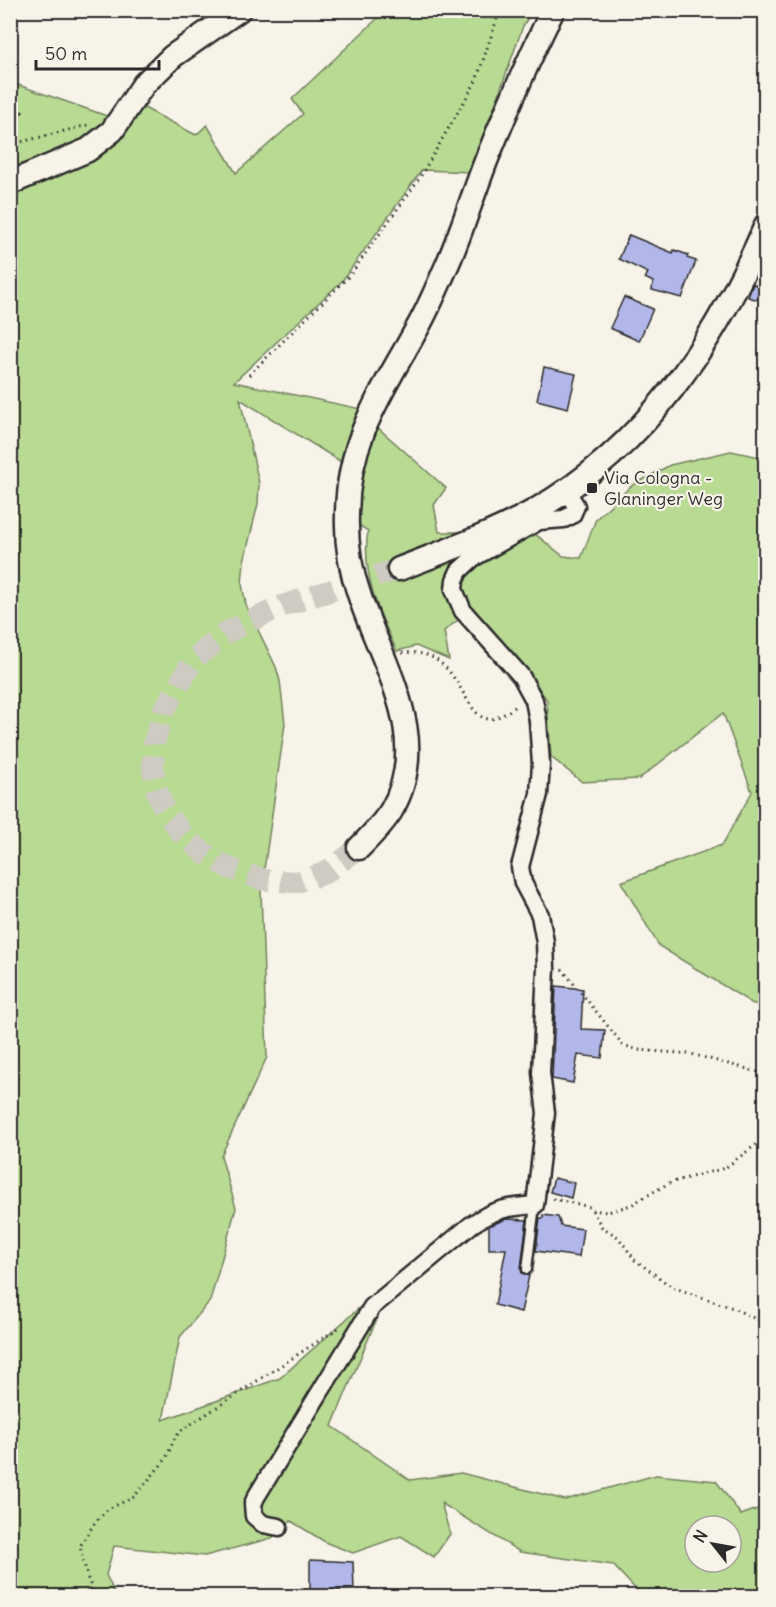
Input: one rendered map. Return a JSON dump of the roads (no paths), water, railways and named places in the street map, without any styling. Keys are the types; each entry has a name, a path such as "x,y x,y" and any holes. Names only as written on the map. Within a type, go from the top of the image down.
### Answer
{"main road":[{"path":"10,183 88,150 112,131 144,84 173,56 239,10"},
{"path":"358,848 379,828 392,810 400,792 408,746 399,699 359,595 351,567 347,514 353,460 366,421 420,324 445,270 526,66 553,10"},
{"path":"399,568 473,541 501,528 566,490 615,452 640,428 681,378 723,314 745,274 765,225"}],"street":[{"path":"279,1527 263,1524 254,1516 255,1497 372,1307 486,1215 507,1207 535,1205 546,1113 541,1072 545,942 540,915 524,883 520,867 541,778 538,721 534,700 513,664 463,611 454,590 455,580 465,564 533,525 546,520 564,519 572,515 576,506 566,490"}],"lane":[{"path":"527,1269 535,1205"}],"tunnel":[{"path":"359,848 325,873 297,882 264,880 229,868 205,854 183,835 166,813 157,791 153,768 154,742 164,710 194,659 227,632 282,606 399,569"}],"place":[{"name":"Via Cologna - Glaninger Weg","path":"592,488"}]}
